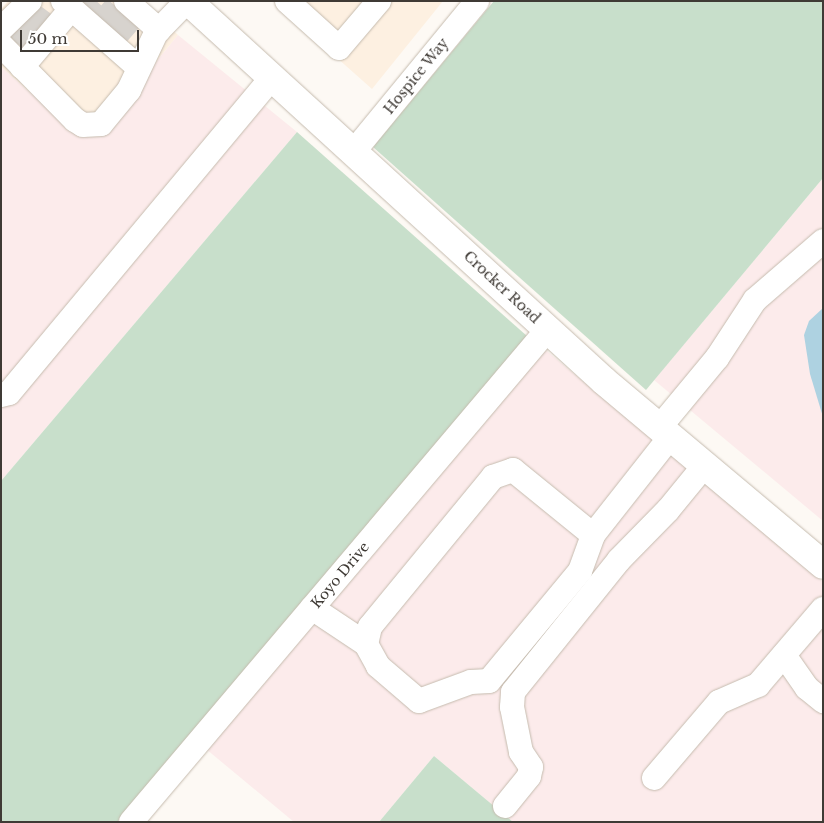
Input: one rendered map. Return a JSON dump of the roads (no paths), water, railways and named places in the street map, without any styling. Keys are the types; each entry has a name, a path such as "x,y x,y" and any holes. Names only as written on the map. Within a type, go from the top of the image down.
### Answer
{"main road":[{"name":"Crocker Road","path":"187,1 354,150 664,433 823,565"}],"street":[{"path":"1,45 75,120 92,125 101,124 129,90 158,30 187,1"},
{"path":"287,1 339,48 379,1"},
{"name":"Hospice Way","path":"354,150 477,1"},
{"path":"22,67 29,25 104,16 158,30"},
{"path":"104,16 139,68"},
{"path":"1,395 9,393 272,77"},
{"path":"312,608 366,644 378,666 419,701 471,682 489,681 580,571 593,535 717,358 755,300 823,241"},
{"name":"Koyo Drive","path":"131,822 548,329"},
{"path":"505,806 529,776 531,767 521,752 512,708 513,692 618,560 668,510 704,466"},
{"path":"366,644 370,627 493,477 513,470 593,535"},
{"path":"654,778 719,702 758,685 823,610"},
{"path":"784,655 807,688 823,701"}],"water":[{"path":"823,308 823,417 810,374 804,335 809,321"}],"tunnel":[{"path":"88,11 97,1"},
{"path":"101,24 116,7"},
{"path":"30,13 47,26"},
{"path":"116,36 130,20"},
{"path":"17,28 34,42"}]}
